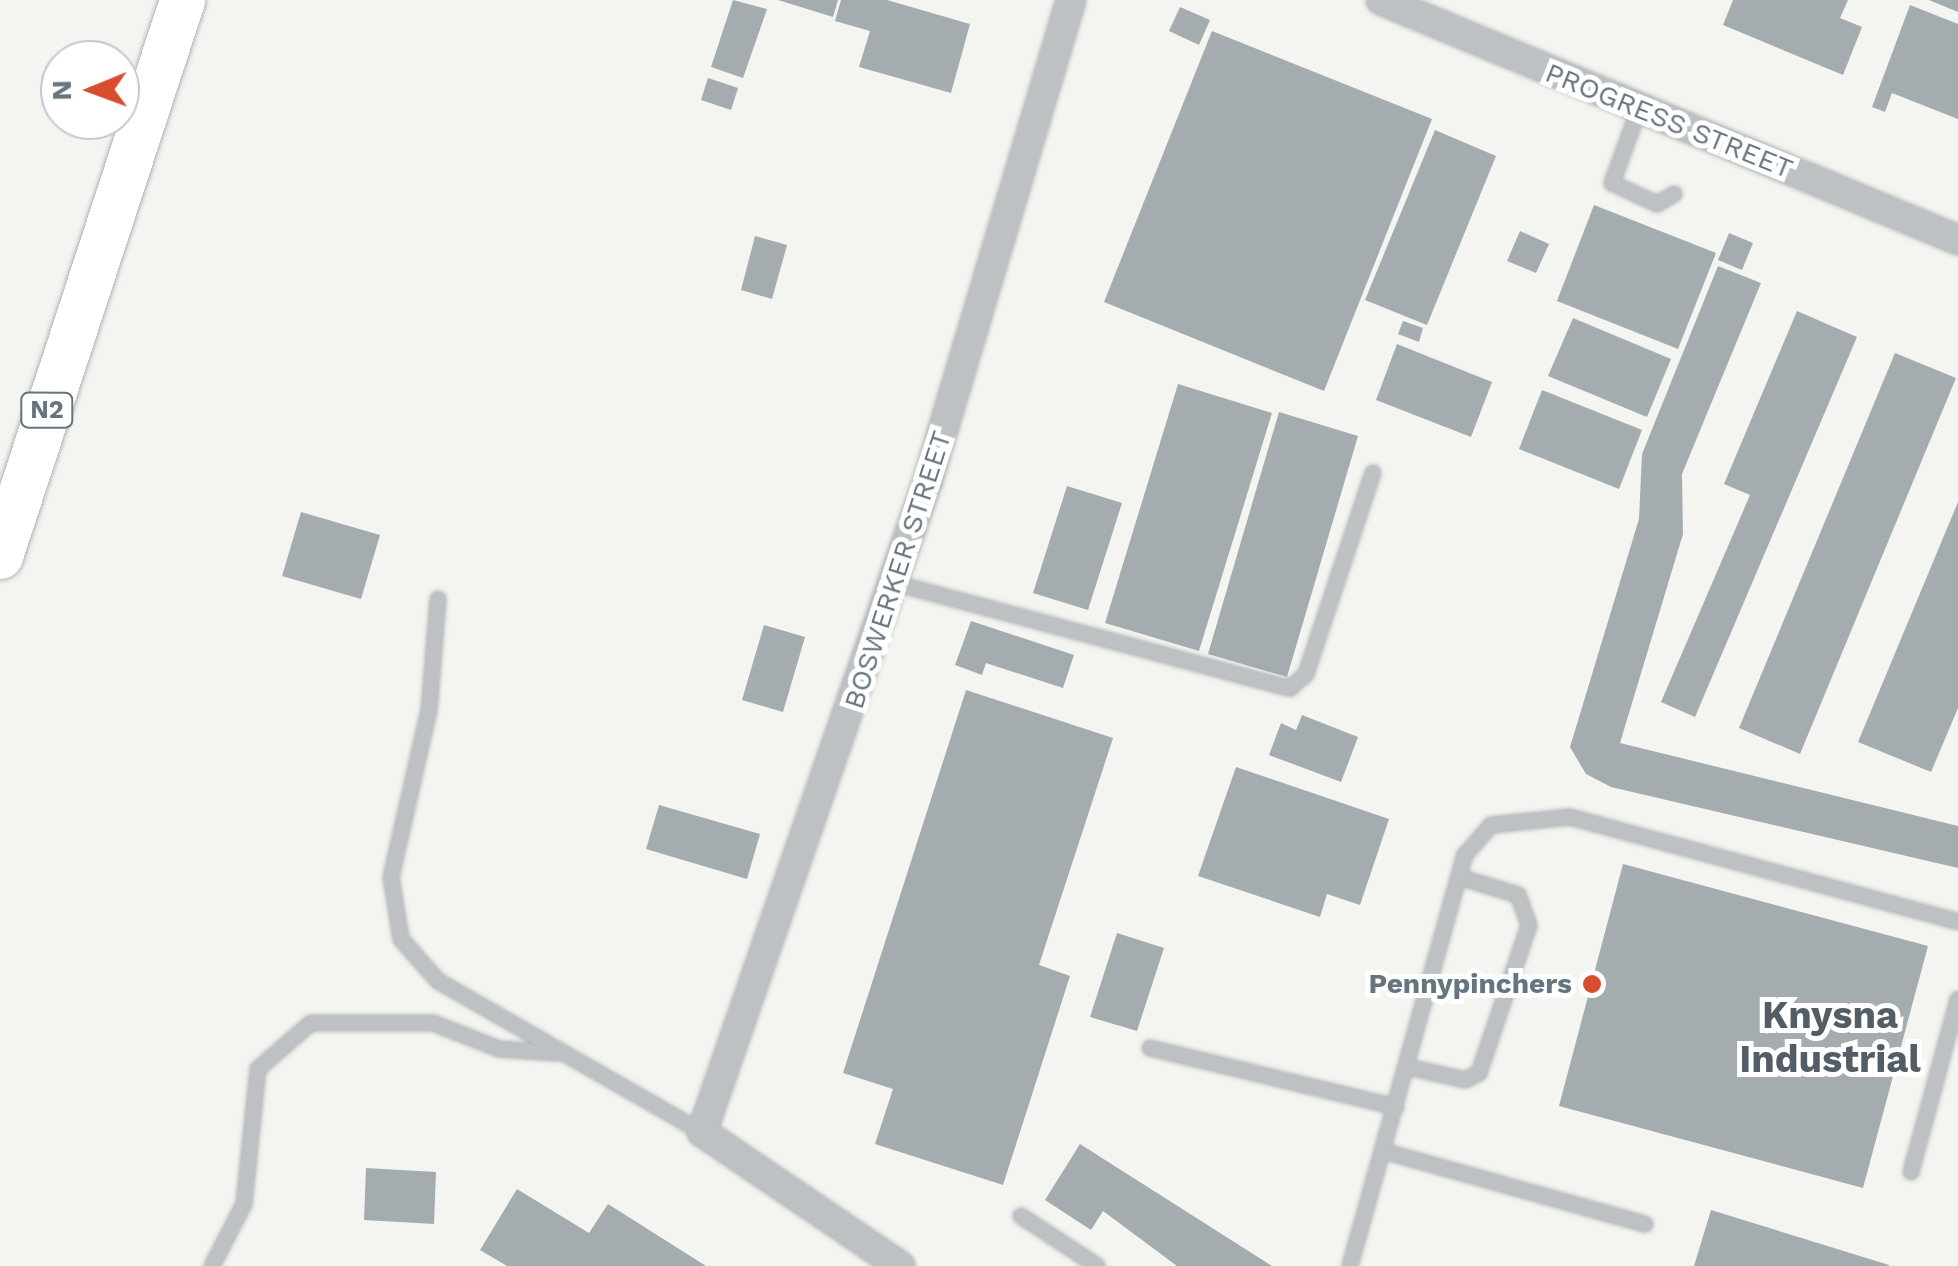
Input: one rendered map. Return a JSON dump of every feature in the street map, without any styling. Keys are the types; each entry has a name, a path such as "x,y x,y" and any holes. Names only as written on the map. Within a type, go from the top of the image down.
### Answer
{"highway":[{"name":"N2","path":"0,556 182,0"}],"street":[{"name":"BOSWERKER STREET","path":"702,1132 894,583 1071,0"},
{"name":"PROGRESS STREET","path":"1381,0 1958,240"},
{"path":"702,1132 900,1266"}],"lane":[{"path":"1639,109 1612,183 1657,204 1674,194"},
{"path":"894,583 1290,688 1306,674 1373,473"},
{"path":"438,598 429,710 391,876 392,912 412,956 438,981 702,1132"},
{"path":"1350,1266 1459,877 1474,838 1492,825 1570,817 1958,922"},
{"path":"1408,1067 1465,1080 1480,1072 1530,925 1518,895 1459,877"},
{"path":"1910,1172 1958,999"},
{"path":"212,1266 244,1204 258,1068 311,1024 433,1023 499,1049 558,1053"},
{"path":"1150,1048 1396,1107"},
{"path":"1383,1151 1645,1224"},
{"path":"1021,1216 1097,1266"}],"building":[{"path":"733,0 767,9 743,78 711,67"},
{"path":"778,0 838,0 833,17"},
{"path":"841,0 887,0 970,24 951,93 859,67 870,31 835,21"},
{"path":"1733,0 1848,0 1840,18 1862,27 1843,75 1723,25"},
{"path":"1929,0 1958,0 1958,12"},
{"path":"1910,5 1958,24 1958,119 1892,93 1885,112 1872,107"},
{"path":"1180,7 1210,20 1199,45 1169,31"},
{"path":"1212,31 1432,119 1324,391 1104,302"},
{"path":"708,78 738,88 731,110 701,100"},
{"path":"1435,130 1496,156 1427,325 1365,300"},
{"path":"1594,205 1716,253 1678,349 1557,301"},
{"path":"1520,231 1549,244 1536,273 1507,261"},
{"path":"1729,233 1753,243 1742,270 1718,260"},
{"path":"755,236 787,245 772,299 741,290"},
{"path":"1718,266 1761,283 1682,474 1683,534 1620,743 1958,826 1958,868 1611,787 1586,774 1570,747 1639,519 1642,454"},
{"path":"1797,311 1857,337 1695,717 1661,702 1750,495 1724,484"},
{"path":"1573,318 1671,359 1647,417 1548,376"},
{"path":"1403,321 1423,328 1419,342 1398,334"},
{"path":"1397,344 1492,382 1471,437 1376,400"},
{"path":"1895,353 1956,378 1800,754 1739,728"},
{"path":"1178,384 1272,413 1199,651 1105,623"},
{"path":"1542,390 1642,430 1619,489 1519,449"},
{"path":"1279,412 1358,436 1287,677 1208,654"},
{"path":"1067,486 1122,503 1088,610 1033,593"},
{"path":"1958,502 1958,708 1931,772 1858,742"},
{"path":"301,512 380,535 361,599 282,576"},
{"path":"971,621 1074,655 1063,688 986,663 982,675 955,665"},
{"path":"764,625 805,637 783,712 742,700"},
{"path":"966,690 1113,738 1039,965 1070,976 1003,1185 875,1144 893,1089 843,1073"},
{"path":"1302,715 1358,737 1341,782 1269,755 1281,723 1296,730"},
{"path":"1236,767 1389,819 1360,905 1327,894 1320,917 1198,876"},
{"path":"659,805 760,834 747,879 646,849"},
{"path":"1623,864 1928,946 1863,1188 1559,1106"},
{"path":"1117,933 1164,948 1137,1031 1090,1017"},
{"path":"1080,1144 1272,1266 1177,1266 1103,1211 1091,1230 1045,1200"},
{"path":"366,1168 436,1172 434,1224 364,1220"},
{"path":"517,1189 589,1233 608,1204 706,1266 507,1266 480,1250"},
{"path":"1711,1210 1889,1265 1889,1266 1694,1266"}],"place":[{"name":"Pennypinchers","path":"1592,984"}],"district":[{"name":"Knysna Industrial","path":"1830,1038"}]}
